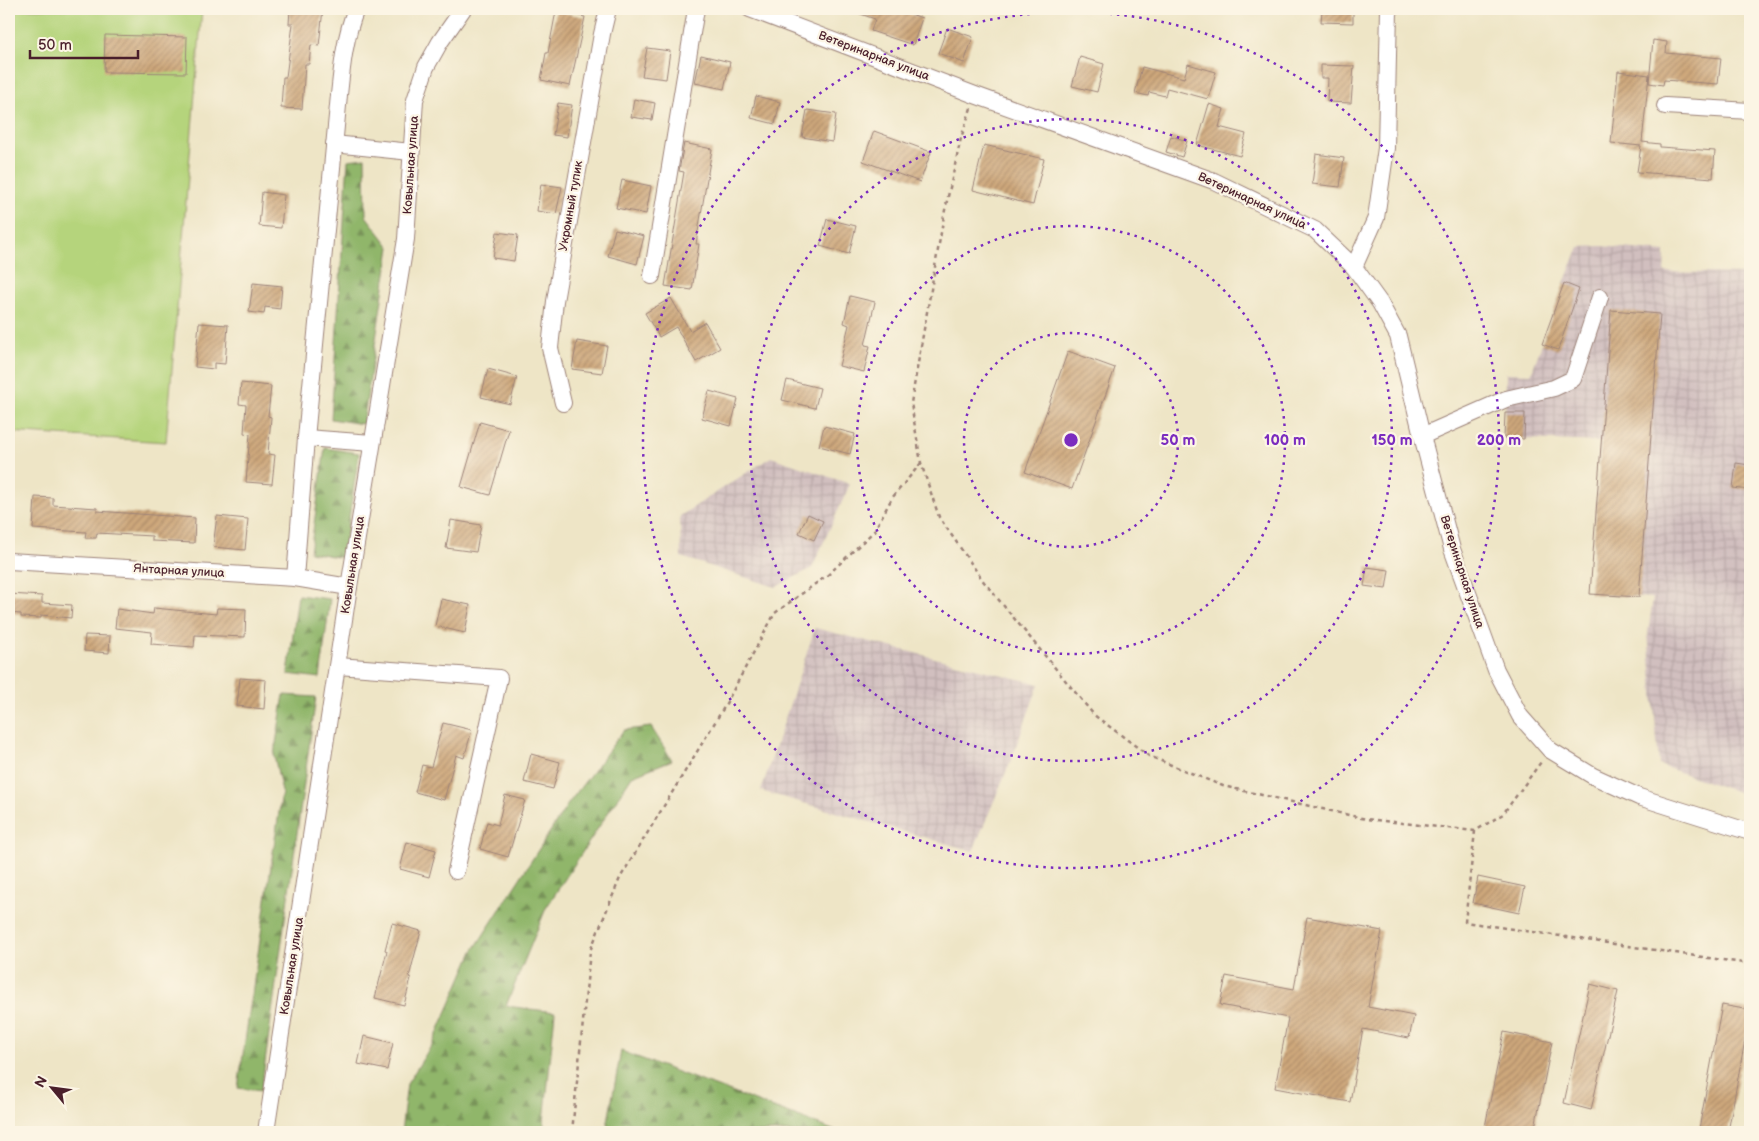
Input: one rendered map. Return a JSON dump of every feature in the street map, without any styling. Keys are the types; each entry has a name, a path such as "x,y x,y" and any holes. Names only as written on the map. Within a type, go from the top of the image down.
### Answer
{"street":[{"path":"295,578 306,438 334,144 343,62 351,20 356,9"},
{"name":"Ковыльная улица","path":"266,1132 349,587 406,239 415,100 426,67 440,42 463,9"},
{"name":"Укромный тупик","path":"563,403 550,348 554,310 608,9"},
{"path":"652,276 696,9"},
{"name":"Ветеринарная улица","path":"750,9 975,95 1214,181 1315,230 1354,267 1380,303 1398,336 1452,549 1496,670 1520,716 1550,750 1593,776 1639,796 1750,832"},
{"path":"1354,267 1376,218 1386,148 1389,9"},
{"path":"1665,106 1750,111"},
{"path":"334,144 411,152"},
{"path":"1422,436 1506,399 1554,388 1573,379 1600,297"},
{"path":"306,438 372,443"},
{"name":"Янтарная улица","path":"9,561 295,578 349,587"},
{"path":"338,666 499,678 456,871"}],"path":[{"path":"975,95 961,138 945,210 912,403 921,463 939,517 984,582 1094,715 1149,756 1223,786 1366,819 1475,831 1503,814 1550,750"},
{"path":"572,1132 590,951 620,878 723,709 775,613 829,574 874,531 892,498 921,463"},
{"path":"1475,831 1465,922 1750,964"}],"shaded area":[{"path":"1602,246 1665,252 1664,272 1747,274 1748,293 1750,294 1750,796 1659,765 1648,633 1653,598 1590,594 1601,442 1505,438 1506,373 1531,374 1579,247"},
{"path":"771,457 850,484 812,568 776,587 681,557 680,516"},
{"path":"815,628 1039,684 1011,760 973,851 761,791"}],"green space":[{"path":"9,9 202,9 166,442 9,432"},
{"path":"365,158 366,216 390,247 363,424 331,419 348,160"},
{"path":"325,448 359,453 343,558 310,552"},
{"path":"298,595 330,599 320,678 288,674"},
{"path":"284,695 316,697 261,1091 238,1088 282,792 274,755"},
{"path":"651,727 672,760 632,776 546,908 506,1006 555,1012 543,1132 401,1132 407,1084 433,1043 473,951 568,804 624,730"},
{"path":"621,1051 838,1132 606,1132"}],"building":[{"path":"290,9 323,9 319,46 311,45 309,64 305,64 302,109 281,108 283,77 286,77 293,24 289,24"},
{"path":"852,9 896,9 922,18 913,45 871,31 875,19 852,11"},
{"path":"1322,10 1353,10 1353,23 1321,22"},
{"path":"556,11 585,17 570,86 541,80"},
{"path":"947,28 973,37 964,63 938,53"},
{"path":"105,35 187,37 186,73 104,72"},
{"path":"1653,40 1667,42 1666,53 1721,58 1718,84 1664,80 1663,85 1649,83"},
{"path":"647,48 670,51 666,79 642,76"},
{"path":"701,55 730,62 724,89 695,83"},
{"path":"1080,57 1104,64 1097,92 1072,86"},
{"path":"1188,64 1216,72 1208,99 1167,88 1165,96 1149,92 1148,96 1135,93 1142,67 1184,78"},
{"path":"1321,65 1354,66 1351,103 1327,102 1328,78 1321,78"},
{"path":"1618,71 1649,75 1642,142 1660,144 1660,147 1715,151 1713,178 1637,172 1641,146 1611,143"},
{"path":"756,96 780,102 775,124 751,118"},
{"path":"634,99 655,103 652,120 631,117"},
{"path":"558,103 572,105 567,137 553,135"},
{"path":"1209,104 1224,109 1219,127 1246,134 1240,156 1197,145"},
{"path":"807,110 836,114 832,142 802,137"},
{"path":"874,131 931,152 920,182 863,161"},
{"path":"1171,136 1187,141 1182,157 1166,152"},
{"path":"684,143 712,149 696,244 699,244 692,290 665,286 684,172 679,171"},
{"path":"984,145 1044,159 1033,205 973,190"},
{"path":"1316,154 1344,158 1340,187 1312,184"},
{"path":"622,180 651,186 646,214 616,208"},
{"path":"541,184 562,187 556,214 537,211"},
{"path":"262,192 284,195 281,228 259,226"},
{"path":"827,219 856,226 849,254 820,246"},
{"path":"615,229 644,236 637,264 608,256"},
{"path":"497,232 518,235 514,261 493,258"},
{"path":"253,283 282,286 280,309 265,307 264,314 249,312"},
{"path":"1564,283 1579,289 1558,350 1542,344"},
{"path":"850,296 875,302 865,345 870,346 864,372 839,366 849,325 844,323"},
{"path":"671,298 690,331 705,322 720,348 696,362 676,327 659,337 645,313"},
{"path":"1611,310 1660,314 1639,597 1590,594"},
{"path":"199,323 228,325 225,364 214,363 214,369 195,367"},
{"path":"577,341 607,346 602,373 572,369"},
{"path":"1068,351 1115,368 1072,489 1025,472"},
{"path":"488,369 517,377 510,404 481,397"},
{"path":"787,380 820,388 815,408 782,400"},
{"path":"241,383 271,386 268,416 271,417 268,454 275,455 272,484 246,482 250,434 244,433 246,405 239,404"},
{"path":"709,391 738,399 731,426 702,418"},
{"path":"1505,413 1525,413 1524,439 1504,438"},
{"path":"480,422 509,430 490,495 461,487"},
{"path":"824,426 855,434 850,454 819,446"},
{"path":"1736,463 1750,465 1750,490 1733,488"},
{"path":"35,497 53,498 53,505 97,508 97,511 195,518 194,543 152,541 152,536 97,533 96,538 85,538 86,532 33,529"},
{"path":"808,514 823,521 814,540 799,533"},
{"path":"217,516 248,519 245,550 213,547"},
{"path":"451,520 481,525 476,552 446,548"},
{"path":"1367,567 1389,570 1386,589 1364,586"},
{"path":"9,594 42,596 42,603 72,605 71,618 41,615 41,618 21,617 21,614 9,613"},
{"path":"441,599 470,605 465,633 435,626"},
{"path":"154,608 216,614 217,608 246,609 245,637 195,635 194,647 151,644 152,632 115,628 117,609 153,614"},
{"path":"85,635 110,636 109,653 84,651"},
{"path":"240,678 266,680 264,709 237,706"},
{"path":"443,723 472,730 464,758 456,755 444,800 415,792 422,765 431,767"},
{"path":"531,754 560,762 553,789 524,782"},
{"path":"505,795 525,800 508,857 480,849 487,822 498,825"},
{"path":"407,842 436,850 429,877 400,869"},
{"path":"1478,877 1525,887 1519,913 1473,903"},
{"path":"1307,917 1382,931 1368,1007 1414,1016 1409,1038 1363,1029 1350,1102 1275,1088 1288,1018 1220,1005 1226,976 1294,989"},
{"path":"392,923 421,931 404,1005 375,998"},
{"path":"1590,984 1618,991 1591,1110 1564,1103"},
{"path":"1722,1005 1750,1010 1750,1013 1728,1132 1715,1132 1699,1129"},
{"path":"1504,1032 1552,1042 1534,1132 1484,1132"},
{"path":"364,1036 393,1043 387,1070 358,1064"}]}
